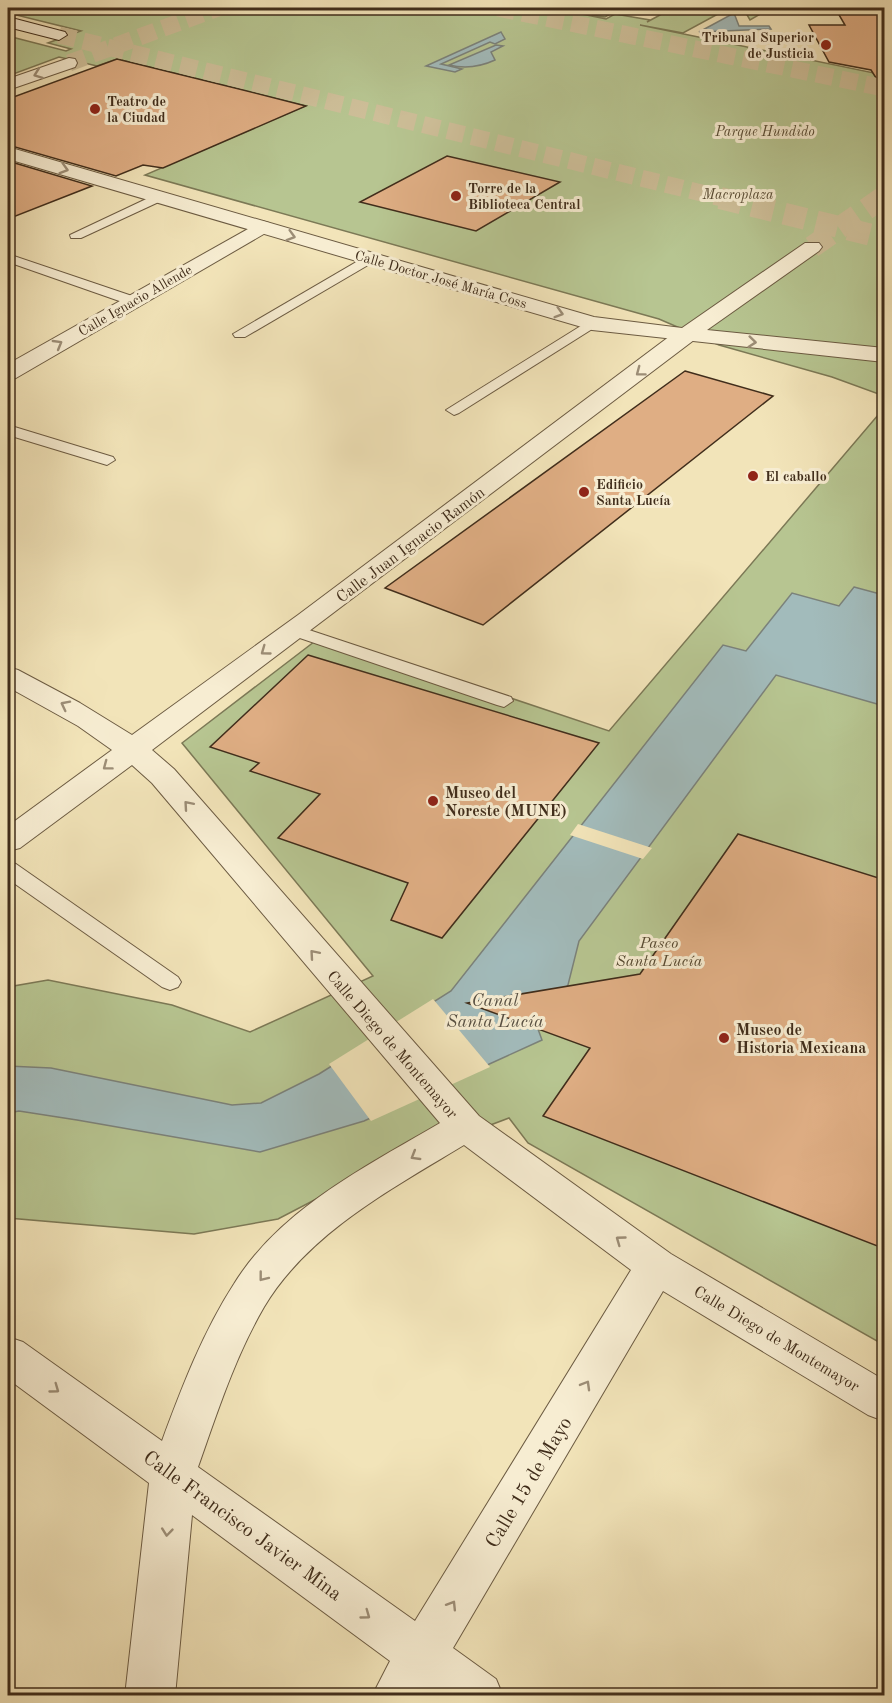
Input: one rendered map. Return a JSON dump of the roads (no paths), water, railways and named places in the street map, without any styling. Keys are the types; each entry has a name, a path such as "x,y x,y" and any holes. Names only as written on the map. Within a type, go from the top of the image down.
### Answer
{"street":[{"path":"8,22 59,35"},
{"path":"8,85 69,63"},
{"name":"Calle Doctor José María Coss","path":"8,153 592,323 885,355"},
{"name":"Calle Ignacio Allende","path":"8,373 262,227"},
{"name":"Calle Juan Ignacio Ramón","path":"8,841 132,747 294,630 686,335 812,247"},
{"name":"Calle Diego de Montemayor","path":"8,676 84,716 132,747 163,776 454,1115 656,1266 885,1402"},
{"path":"150,1695 173,1474 207,1379 249,1295 280,1256 308,1229 454,1115"},
{"name":"Calle 15 de Mayo","path":"409,1675 656,1266"},
{"name":"Calle Francisco Javier Mina","path":"8,1355 173,1474 409,1675 478,1695"}],"lane":[{"path":"76,235 159,197"},
{"path":"8,258 134,301"},
{"path":"240,334 370,258"},
{"path":"454,410 592,323"},
{"path":"8,430 107,460"},
{"path":"294,630 504,701"},
{"path":"8,869 170,982"}],"water":[{"path":"734,13 739,26 769,26 771,29 699,32"},
{"path":"501,32 505,39 495,44 490,42 441,64 462,69 455,72 426,66"},
{"path":"496,45 503,46 491,52 495,60 478,66 449,65"},
{"name":"Canal Santa Lucía","path":"854,587 884,595 884,706 776,675 579,941 568,985 538,1029 542,1040 364,1121 260,1152 19,1111 8,1113 8,1066 51,1068 232,1105 261,1103 319,1074 451,991 723,645 746,651 792,593 839,606"}],"tunnel":[{"path":"69,63 218,8"},
{"path":"498,8 884,88"},
{"path":"59,35 726,199"},
{"path":"880,199 884,196"},
{"path":"720,198 884,238"},
{"path":"812,247 882,198"}],"place":[{"name":"Tribunal Superior de Justicia","path":"826,45"},
{"name":"Teatro de la Ciudad","path":"95,109"},
{"name":"Torre de la Biblioteca Central","path":"456,196"},
{"name":"El caballo","path":"753,476"},
{"name":"Edificio Santa Lucía","path":"584,492"},
{"name":"Museo del Noreste (MUNE)","path":"433,801"},
{"name":"Museo de Historia Mexicana","path":"724,1038"}],"park label":[{"name":"Parque Hundido","path":"765,131"},
{"name":"Macroplaza","path":"738,194"},
{"name":"Paseo Santa Lucía","path":"659,951"}]}
